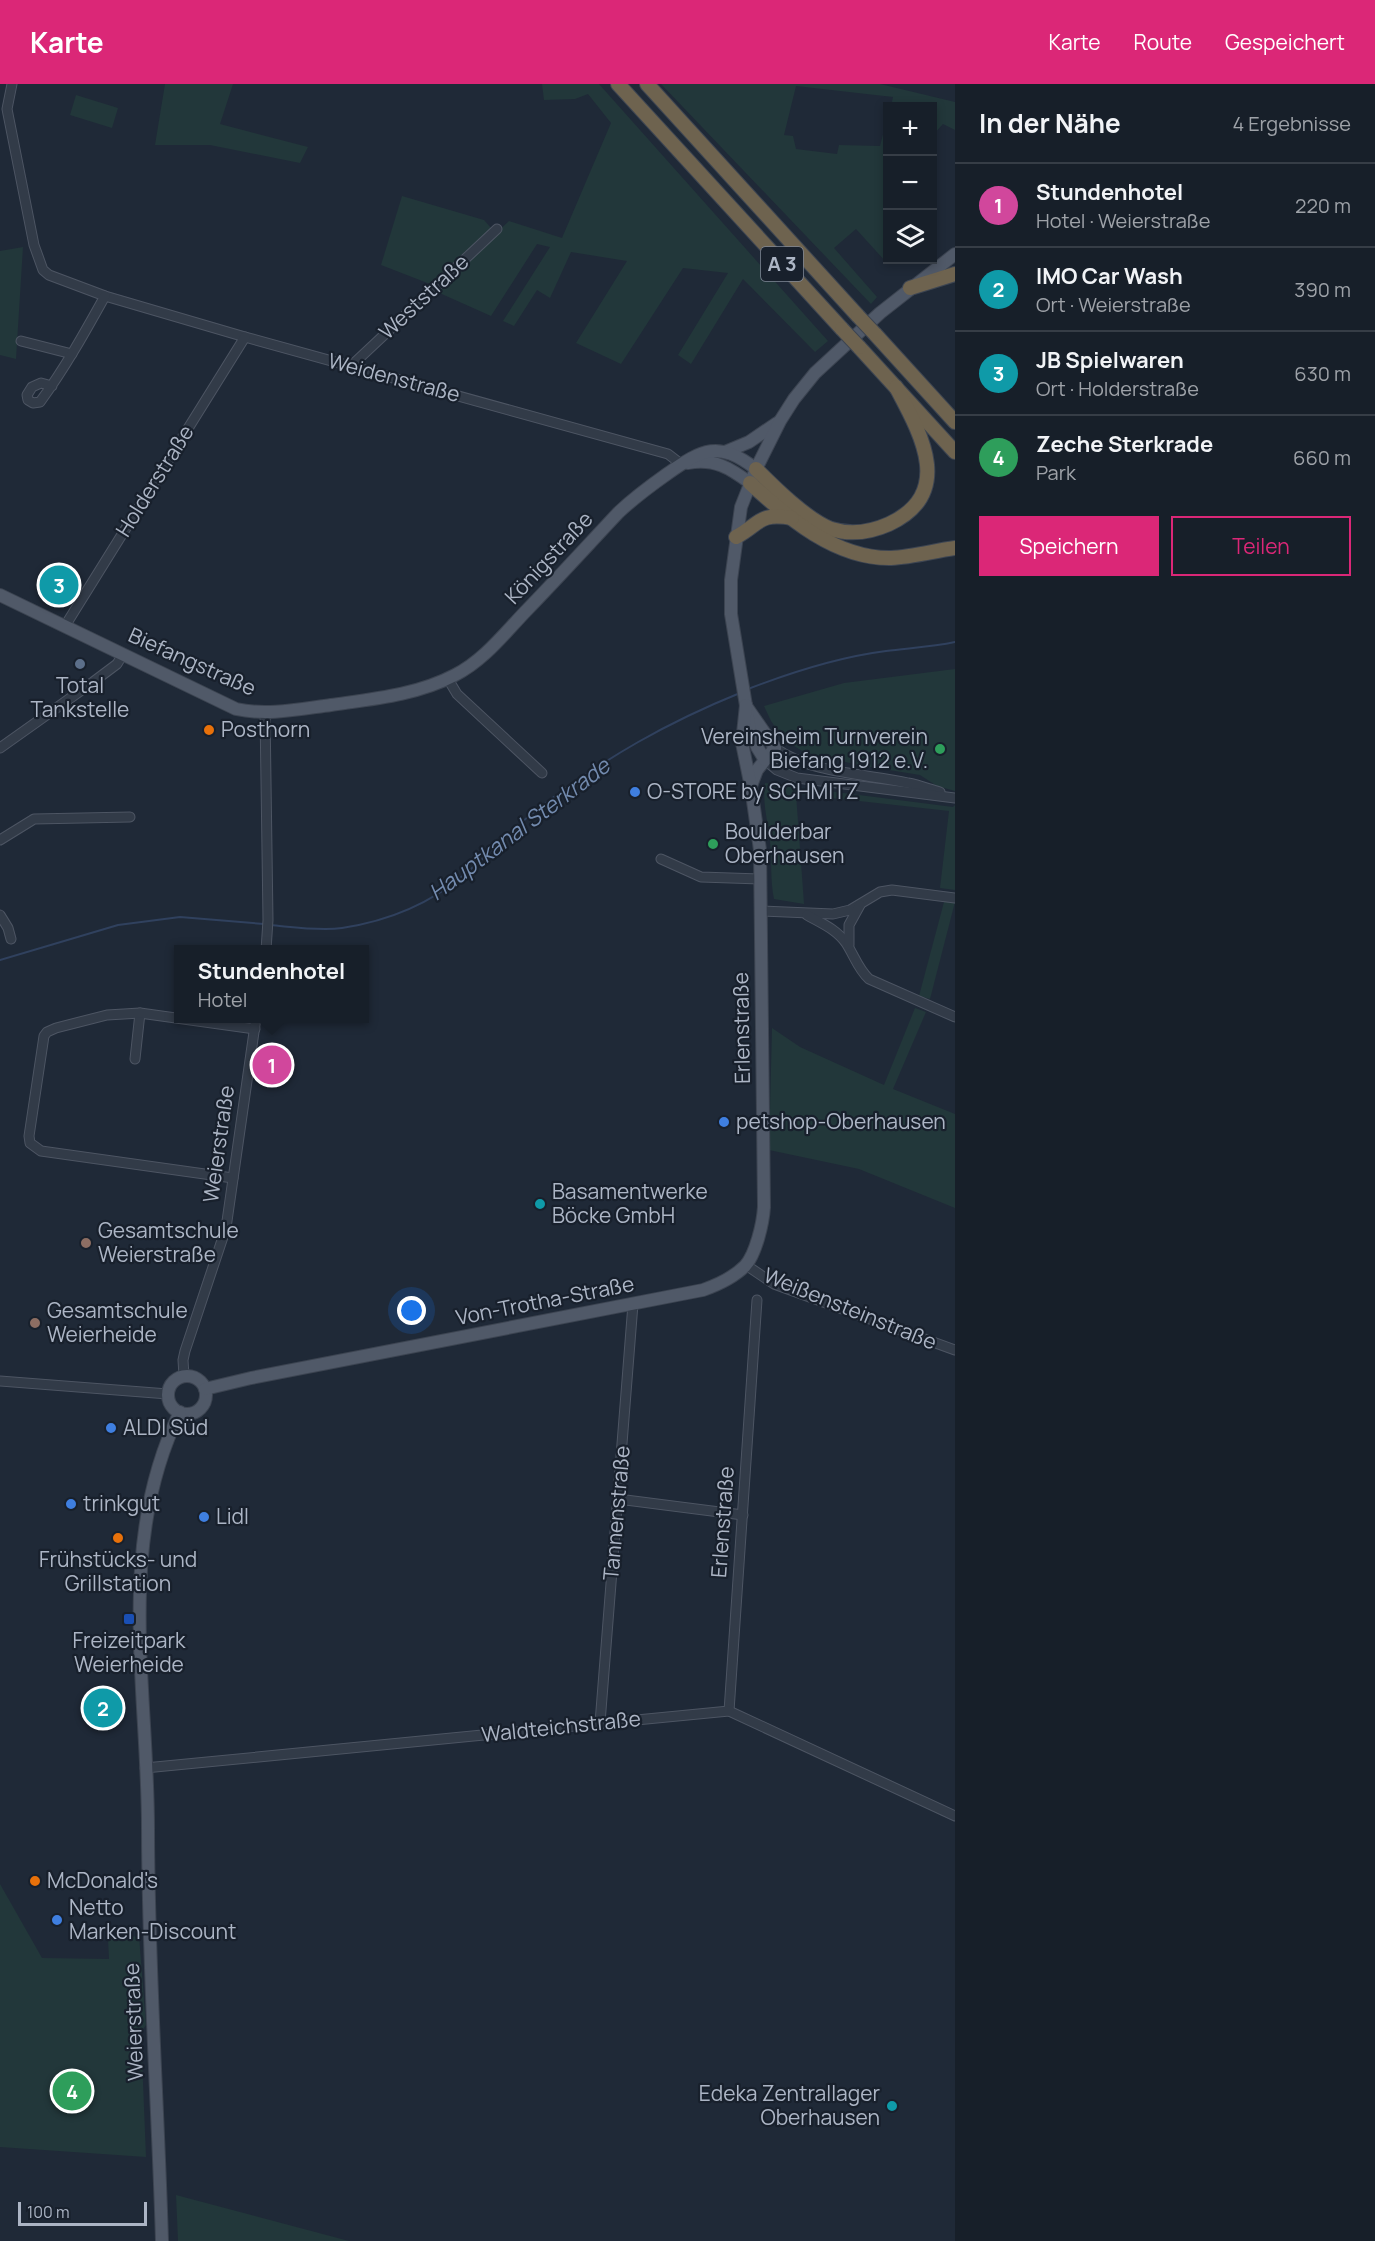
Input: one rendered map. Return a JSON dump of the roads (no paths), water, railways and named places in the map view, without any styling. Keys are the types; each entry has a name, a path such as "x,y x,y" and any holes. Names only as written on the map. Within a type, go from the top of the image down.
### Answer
{"highway":[{"name":"A 3","path":"618,84 955,452"},
{"name":"A 3","path":"647,84 955,422"},
{"path":"910,288 955,274"},
{"path":"756,469 781,494 829,528 857,533 884,527 896,521 918,503 927,485 929,471 924,441 896,387"},
{"path":"932,397 955,405"},
{"path":"750,483 766,499 837,546 867,556 900,557 955,548"},
{"path":"736,537 761,519 780,515 793,518"}],"main road":[{"path":"681,464 714,462 729,468 750,483 780,421 803,387 822,366 910,288 955,254"},
{"name":"Königstraße","path":"448,679 466,669 490,648 635,498 681,464 702,452 725,452 745,444 780,421"},
{"path":"725,452 742,459 756,469"},
{"name":"Erlenstraße","path":"750,483 741,507 736,537 731,580 731,614 750,730 765,760"},
{"name":"Biefangstraße","path":"0,595 236,709 265,712 396,695 416,691 448,679"},
{"name":"Erlenstraße","path":"746,705 775,748"},
{"name":"Erlenstraße","path":"746,705 742,743 759,840 764,1207 761,1230 746,1265"},
{"path":"751,787 753,779 775,748"},
{"name":"Von-Trotha-Straße","path":"205,1389 709,1288 746,1265"},
{"path":"184,1376 197,1378 205,1389 205,1399 199,1409 189,1413 180,1412 171,1405 168,1394 173,1381 184,1376"},
{"name":"Weierstraße","path":"162,2241 147,1863 146,1768 138,1633 140,1572 147,1513 157,1468 180,1412"}],"street":[{"path":"3,110 12,84"},
{"name":"Weidenstraße","path":"3,110 33,245 43,270 57,279 105,296 245,337 668,454 681,464"},
{"name":"Weststraße","path":"351,366 497,229"},
{"path":"52,386 105,296"},
{"name":"Holderstraße","path":"65,626 245,337"},
{"path":"21,340 72,354"},
{"path":"0,748 117,664 123,654"},
{"path":"448,679 457,694 542,773"},
{"path":"265,712 266,945"},
{"path":"775,748 795,759 819,766 908,783 955,797"},
{"path":"765,760 778,771 797,778 955,797"},
{"path":"0,840 33,819 130,817"},
{"path":"661,859 701,877 760,879"},
{"path":"761,911 833,914 850,910 880,892 892,890 955,898"},
{"path":"851,951 848,940 849,925 861,903"},
{"path":"802,913 834,930 851,951 861,970 873,982 955,1017"},
{"path":"0,915 8,928 11,939"},
{"path":"174,1016 140,1013 107,1015 47,1032 44,1036 29,1136 30,1143 41,1151 233,1178"},
{"path":"135,1059 140,1013"},
{"name":"Weierstraße","path":"184,1376 184,1351 226,1228 256,1024"},
{"name":"Weißensteinstraße","path":"746,1265 774,1284 955,1350"},
{"name":"Erlenstraße","path":"729,1711 757,1300"},
{"name":"Tannenstraße","path":"600,1723 633,1304"},
{"path":"0,1381 168,1394"},
{"path":"618,1499 743,1515"},
{"path":"729,1711 955,1816"},
{"name":"Waldteichstraße","path":"146,1768 729,1711"}],"waterway":[{"name":"Hauptkanal Sterkrade","path":"748,689 833,661 955,642"},
{"name":"Hauptkanal Sterkrade","path":"270,925 333,929 376,921 408,910 452,885 533,813 590,771 662,729 740,693"},
{"name":"Hauptkanal Sterkrade","path":"0,960 118,925 180,917 264,924"}],"place":[{"name":"JB Spielwaren","path":"59,585"},
{"name":"Total Tankstelle","path":"80,664"},
{"name":"Posthorn","path":"209,730"},
{"name":"Vereinsheim Turnverein Biefang 1912 e.V.","path":"940,749"},
{"name":"O-STORE by SCHMITZ","path":"635,792"},
{"name":"Boulderbar Oberhausen","path":"713,844"},
{"name":"Stundenhotel","path":"272,1065"},
{"name":"petshop-Oberhausen","path":"724,1122"},
{"name":"Basamentwerke Böcke GmbH","path":"540,1204"},
{"name":"Gesamtschule Weierstraße","path":"86,1243"},
{"name":"Gesamtschule Weierheide","path":"35,1323"},
{"name":"ALDI Süd","path":"111,1428"},
{"name":"trinkgut","path":"71,1504"},
{"name":"Lidl","path":"204,1517"},
{"name":"Frühstücks- und Grillstation","path":"118,1538"},
{"name":"Freizeitpark Weierheide","path":"129,1619"},
{"name":"IMO Car Wash","path":"103,1708"},
{"name":"McDonald's","path":"35,1881"},
{"name":"Netto Marken-Discount","path":"57,1920"},
{"name":"Zeche Sterkrade","path":"72,2091"},
{"name":"Edeka Zentrallager Oberhausen","path":"892,2106"}]}
